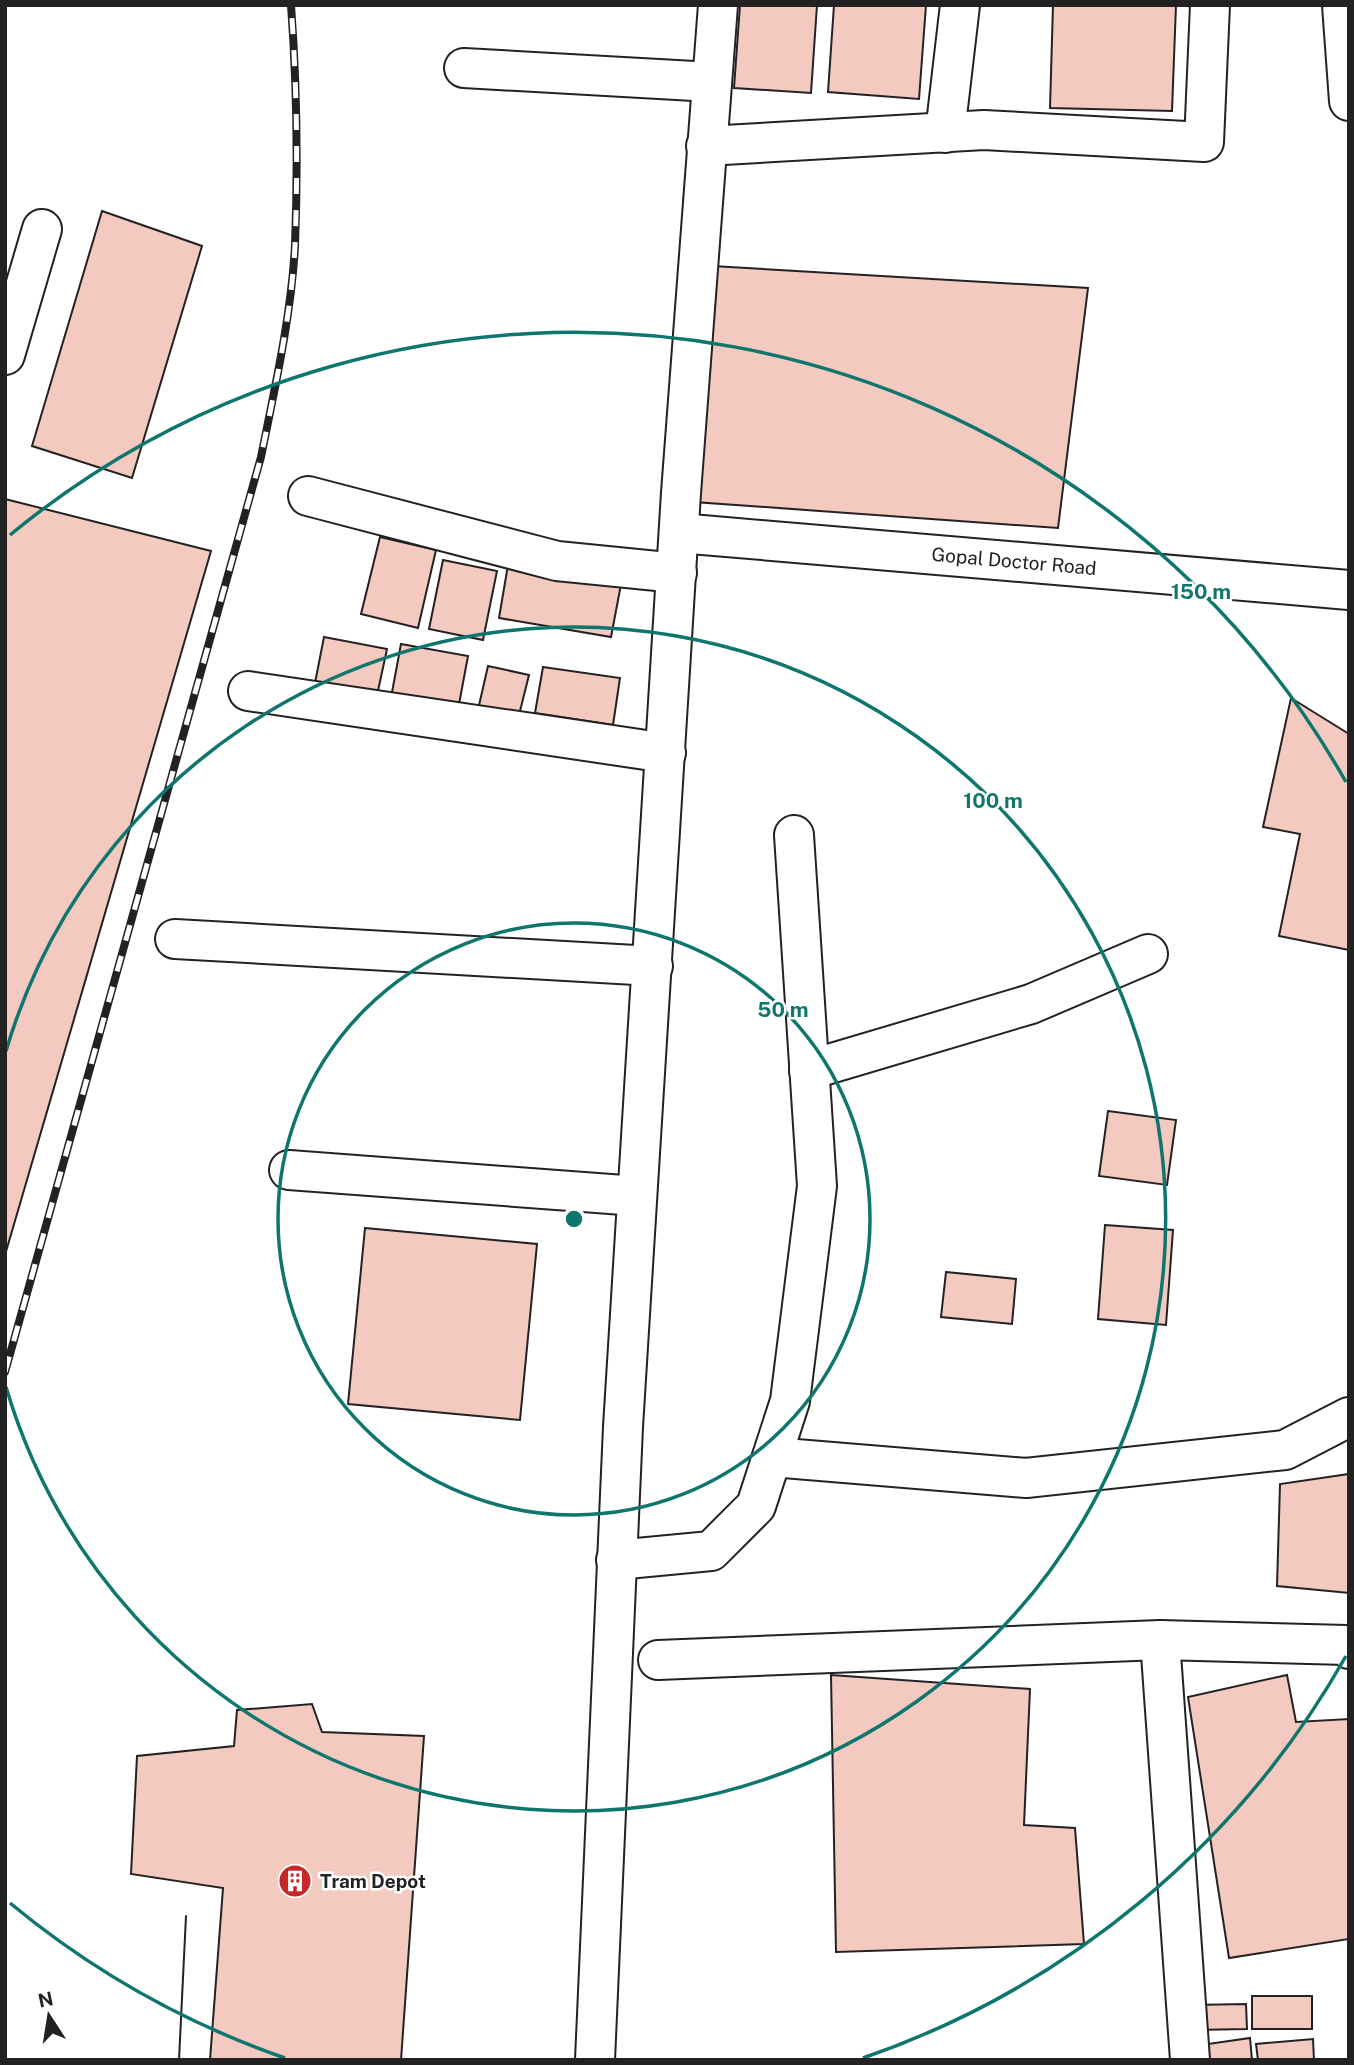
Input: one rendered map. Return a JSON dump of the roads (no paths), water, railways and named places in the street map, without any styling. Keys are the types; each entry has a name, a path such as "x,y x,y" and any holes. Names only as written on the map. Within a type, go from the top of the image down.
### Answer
{"street":[{"path":"595,2060 617,1560 637,1196 679,533 718,5"},
{"path":"945,133 960,5"},
{"path":"706,146 984,130 1204,142 1210,5"},
{"path":"1342,5 1349,101"},
{"path":"464,68 712,82"},
{"path":"5,355 42,229"},
{"path":"308,496 557,561 677,573"},
{"name":"Gopal Doctor Road","path":"679,533 1349,590"},
{"path":"247,691 666,752"},
{"path":"617,1560 711,1551 756,1506 790,1401 817,1186 794,835"},
{"path":"175,939 653,966"},
{"path":"809,1070 1031,1004 1148,954"},
{"path":"289,1170 637,1196"},
{"path":"772,1457 1026,1478 1285,1450 1349,1417"},
{"path":"658,1660 1160,1640 1347,1645 1349,1648"},
{"path":"1160,1640 1190,2060"}],"tram line":[{"path":"179,2060 186,1916"}],"railway":[{"path":"5,1372 261,457 286,326 295,246 295,65 291,5"}],"place":[{"name":"Tram Depot","path":"295,1881"}]}
